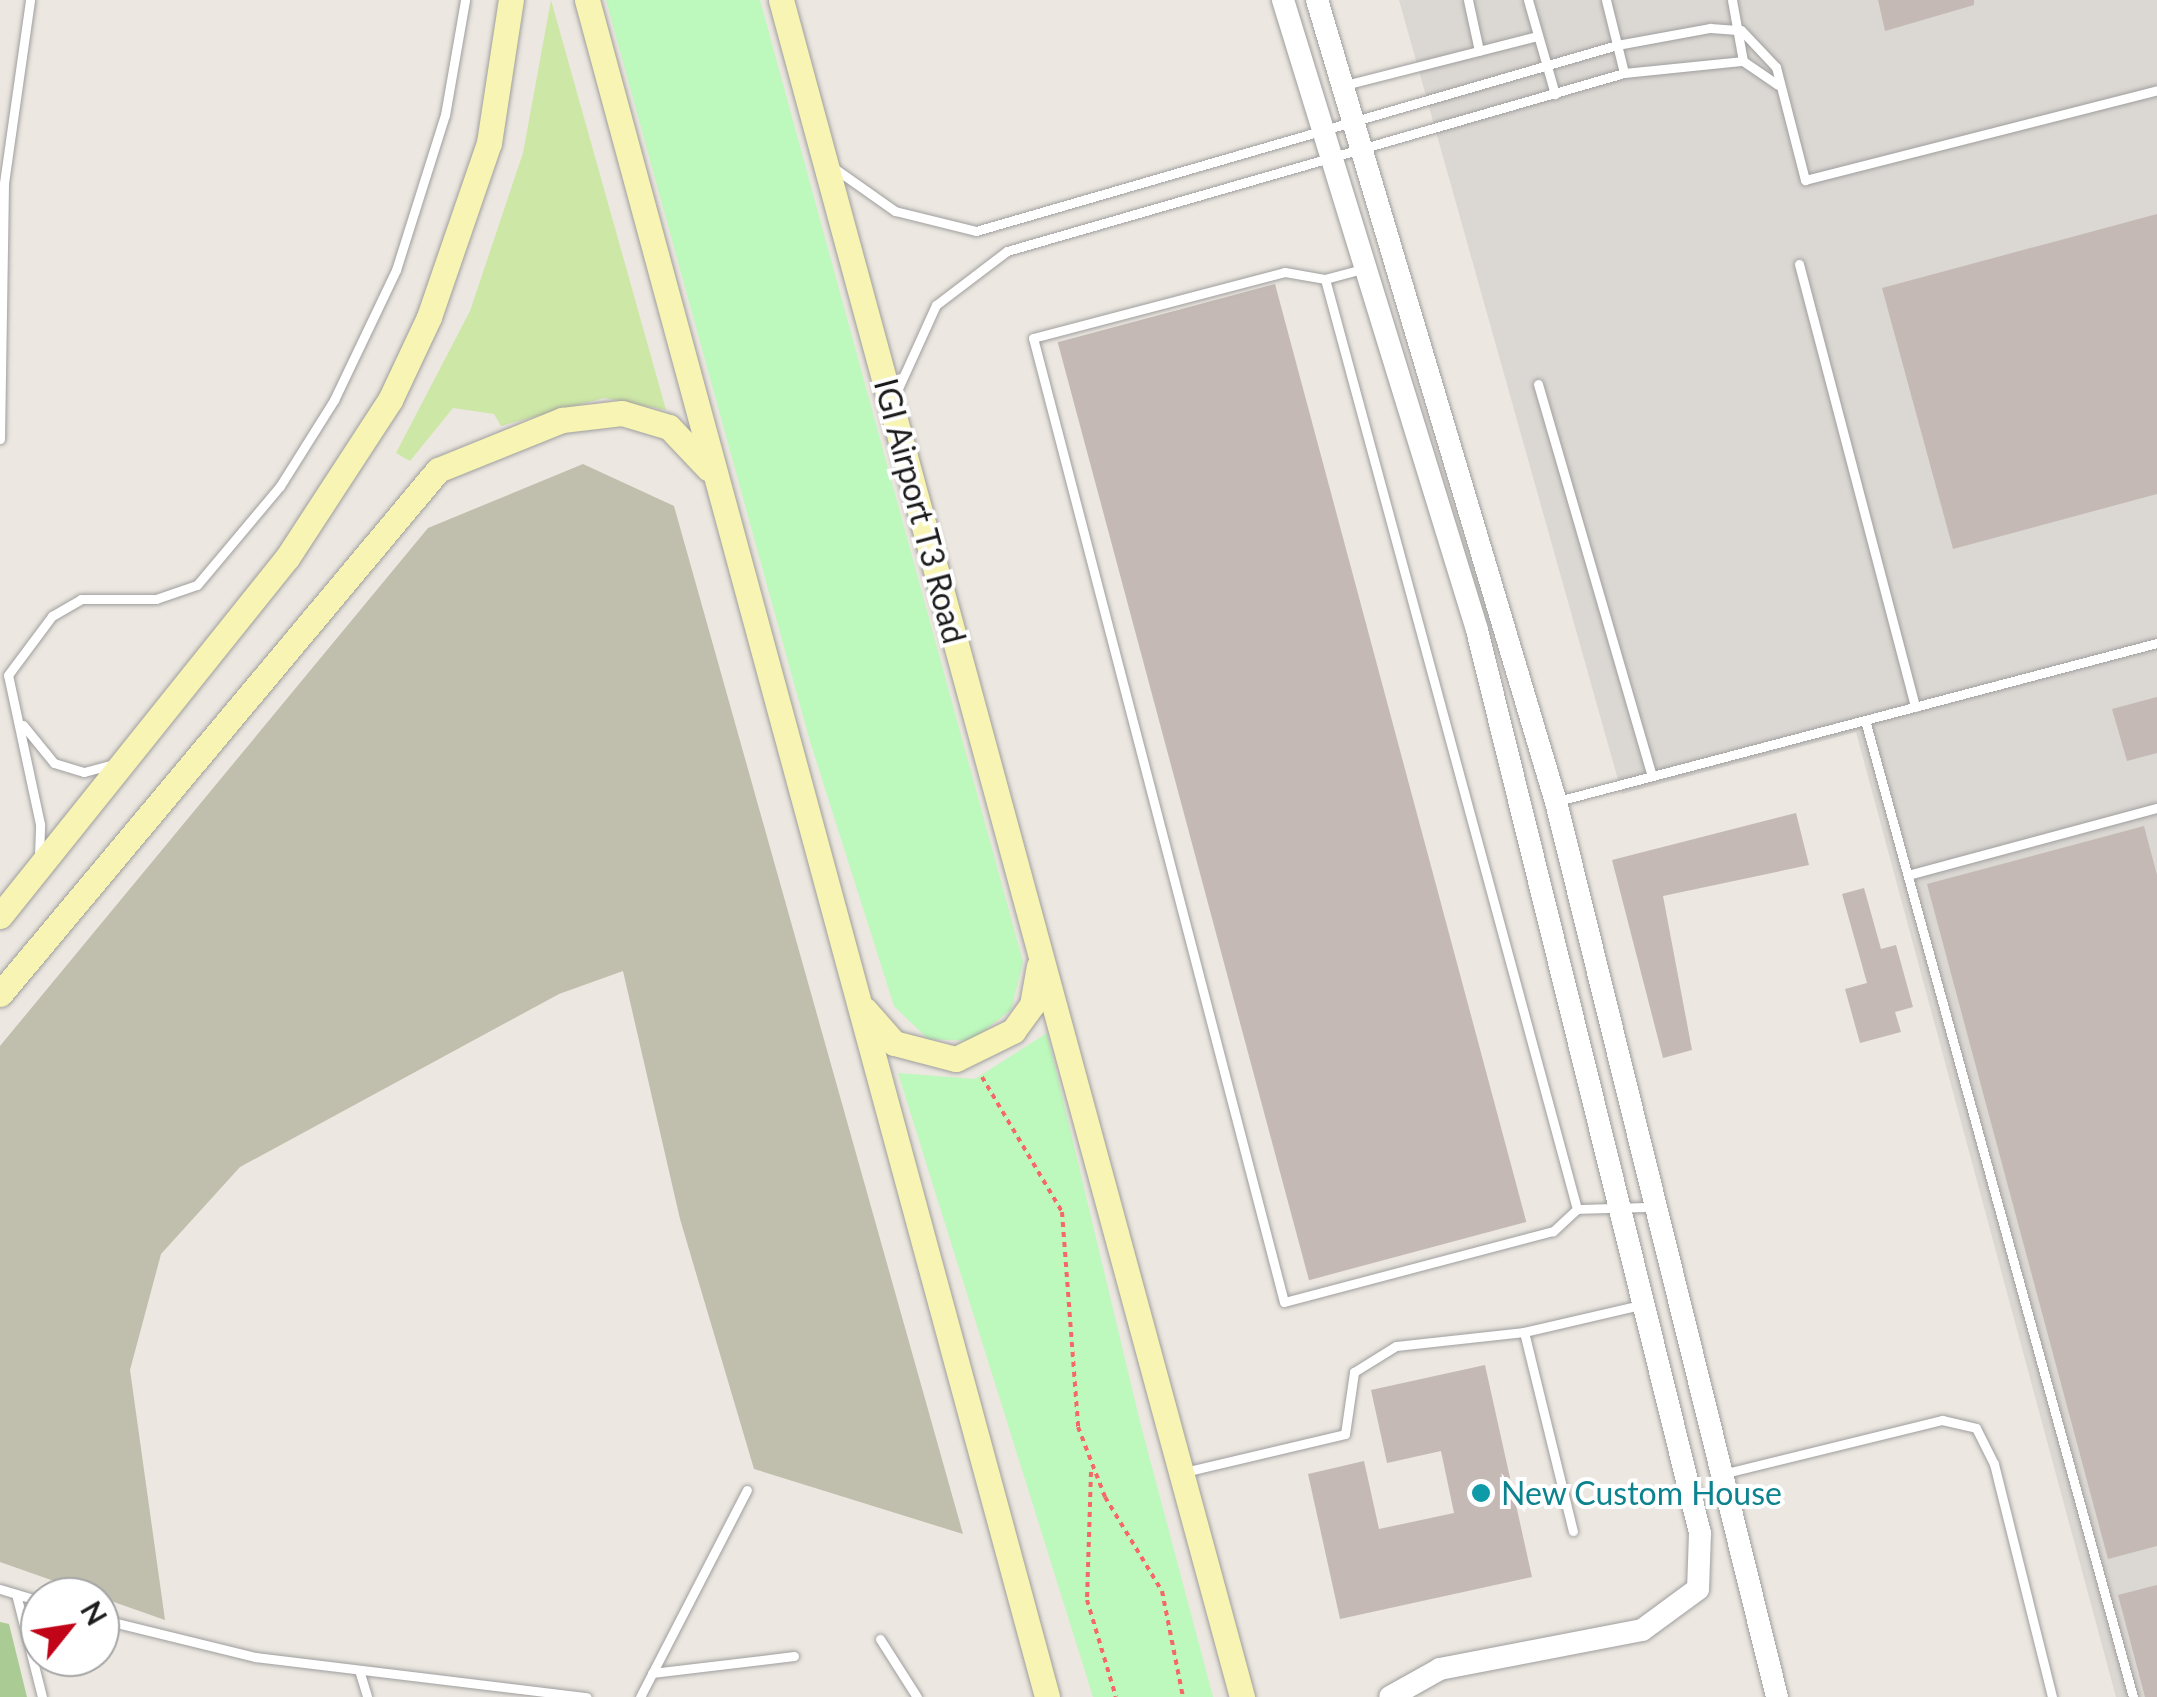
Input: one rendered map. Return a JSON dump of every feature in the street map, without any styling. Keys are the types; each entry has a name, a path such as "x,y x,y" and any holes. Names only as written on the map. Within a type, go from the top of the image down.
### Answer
{"main road":[{"path":"0,916 287,558 390,400 484,159 511,0"},
{"path":"586,0 1048,1697"},
{"name":"IGI Airport T3 Road","path":"781,0 1242,1697"},
{"path":"0,994 438,470 562,420 622,413 669,427 718,486"},
{"path":"856,992 894,1043 924,1056 971,1054 1013,1032 1032,1005 1038,942"}],"street":[{"path":"1283,0 1329,162 1477,630 1640,1305 1694,1499 1698,1589 1642,1630 1414,1676 1390,1697"},
{"path":"1318,0 1359,153 1487,550 1556,802 1650,1206 1778,1697"}],"lane":[{"path":"0,439 4,183 30,0"},
{"path":"34,874 40,824 18,718 4,675 52,616 81,599 156,599 197,585 280,486 334,400 396,270 445,115 464,0"},
{"path":"1468,0 1479,51"},
{"path":"1528,0 1554,94"},
{"path":"1606,0 1624,73"},
{"path":"1732,0 1741,30 1744,61"},
{"path":"824,160 895,211 976,231 1617,45 1741,30"},
{"path":"1741,30 1776,67 1794,166 1815,181 2157,90"},
{"path":"1342,86 1537,36"},
{"path":"891,405 923,325 985,261 1624,73 1744,61 1778,85"},
{"path":"1800,264 1914,707"},
{"path":"1363,269 1325,279 1285,272 1034,338 1284,1302 1553,1231 1577,1209 1618,1212 1650,1206"},
{"path":"1325,279 1577,1209"},
{"path":"1538,384 1652,776"},
{"path":"1556,802 2157,643"},
{"path":"18,718 42,753 67,768 102,769 135,750"},
{"path":"1865,720 2133,1697"},
{"path":"1908,875 2157,808"},
{"path":"1181,1472 1345,1434 1354,1372 1396,1346 1524,1332 1640,1305"},
{"path":"1524,1332 1573,1531"},
{"path":"1718,1475 1942,1420 1976,1428 1994,1464 2052,1697"},
{"path":"640,1697 748,1490"},
{"path":"0,1589 20,1595"},
{"path":"16,1594 42,1697"},
{"path":"120,1624 254,1657 587,1697"},
{"path":"880,1638 916,1697"},
{"path":"652,1673 794,1656"},
{"path":"359,1670 367,1697"}],"path":[{"path":"982,1076 1062,1212 1075,1291 1074,1403 1092,1467 1162,1591 1183,1697"},
{"path":"1092,1467 1087,1600 1116,1697"}],"shaded area":[{"path":"1399,0 2157,0 2157,1697 2116,1697 1856,732 1622,794"},
{"path":"583,464 674,506 963,1534 754,1469 680,1219 623,971 559,994 240,1167 161,1254 130,1370 165,1620 120,1604 120,1577 43,1577 0,1562 0,1046 428,528"}],"green space":[{"path":"551,0 666,410 604,398 501,426 494,414 453,408 410,461 396,453 470,311 523,153"},
{"path":"606,0 760,0 1023,962 1011,1010 971,1041 928,1039 894,1006 809,738"},
{"path":"1047,1033 1140,1422 1213,1697 1093,1697 898,1073 975,1079"},
{"path":"0,1622 9,1624 27,1697 0,1697"}],"building":[{"path":"1878,0 1974,0 1974,5 1885,31"},
{"path":"2157,214 2157,494 1953,549 1882,288"},
{"path":"1275,284 1526,1222 1309,1280 1058,342"},
{"path":"2157,697 2157,753 2127,761 2112,709"},
{"path":"1796,813 1809,865 1663,896 1692,1050 1663,1058 1612,860"},
{"path":"2144,826 2157,875 2157,1546 2108,1559 1927,884"},
{"path":"1864,888 1881,949 1896,945 1913,1007 1895,1012 1901,1032 1860,1043 1845,989 1867,983 1842,894"},
{"name":"New Custom House","path":"1485,1365 1532,1577 1340,1619 1308,1474 1364,1461 1379,1529 1454,1513 1441,1451 1387,1463 1371,1390"},
{"path":"2157,1585 2157,1697 2145,1697 2118,1595"}],"place":[{"name":"New Custom House","path":"1481,1493"}]}
